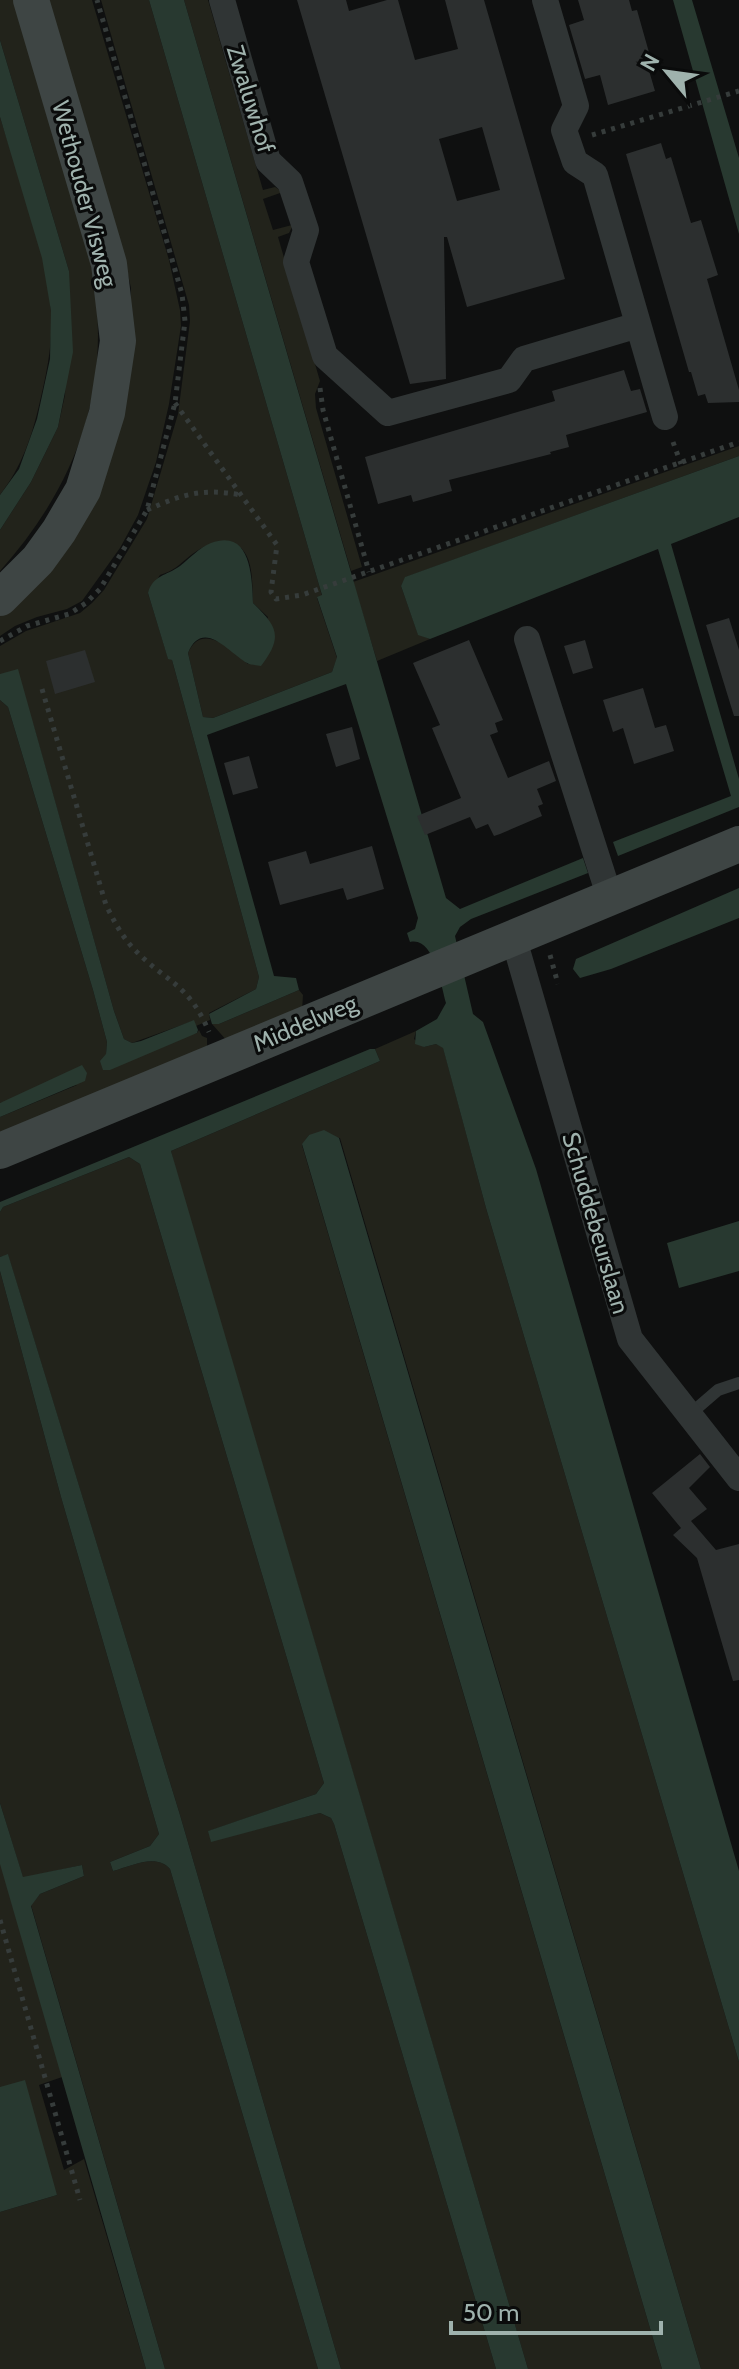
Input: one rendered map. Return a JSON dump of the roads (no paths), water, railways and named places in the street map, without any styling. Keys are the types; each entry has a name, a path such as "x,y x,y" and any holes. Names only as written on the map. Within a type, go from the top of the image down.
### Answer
{"street":[{"name":"Wethouder Visweg","path":"0,598 38,560 83,490 107,413 118,341 109,264 31,0"},
{"name":"Zwaluwhof","path":"222,0 268,161 290,182 306,230 296,262 325,356 388,413 509,380 524,359 638,325"},
{"path":"545,0 576,106 564,130 575,162 595,175 665,417"},
{"path":"527,639 610,898"},
{"name":"Middelweg","path":"0,1151 739,844"},
{"name":"Schuddebeurslaan","path":"513,936 630,1339 739,1478"}],"lane":[{"path":"689,1415 718,1390 739,1383"}]}
